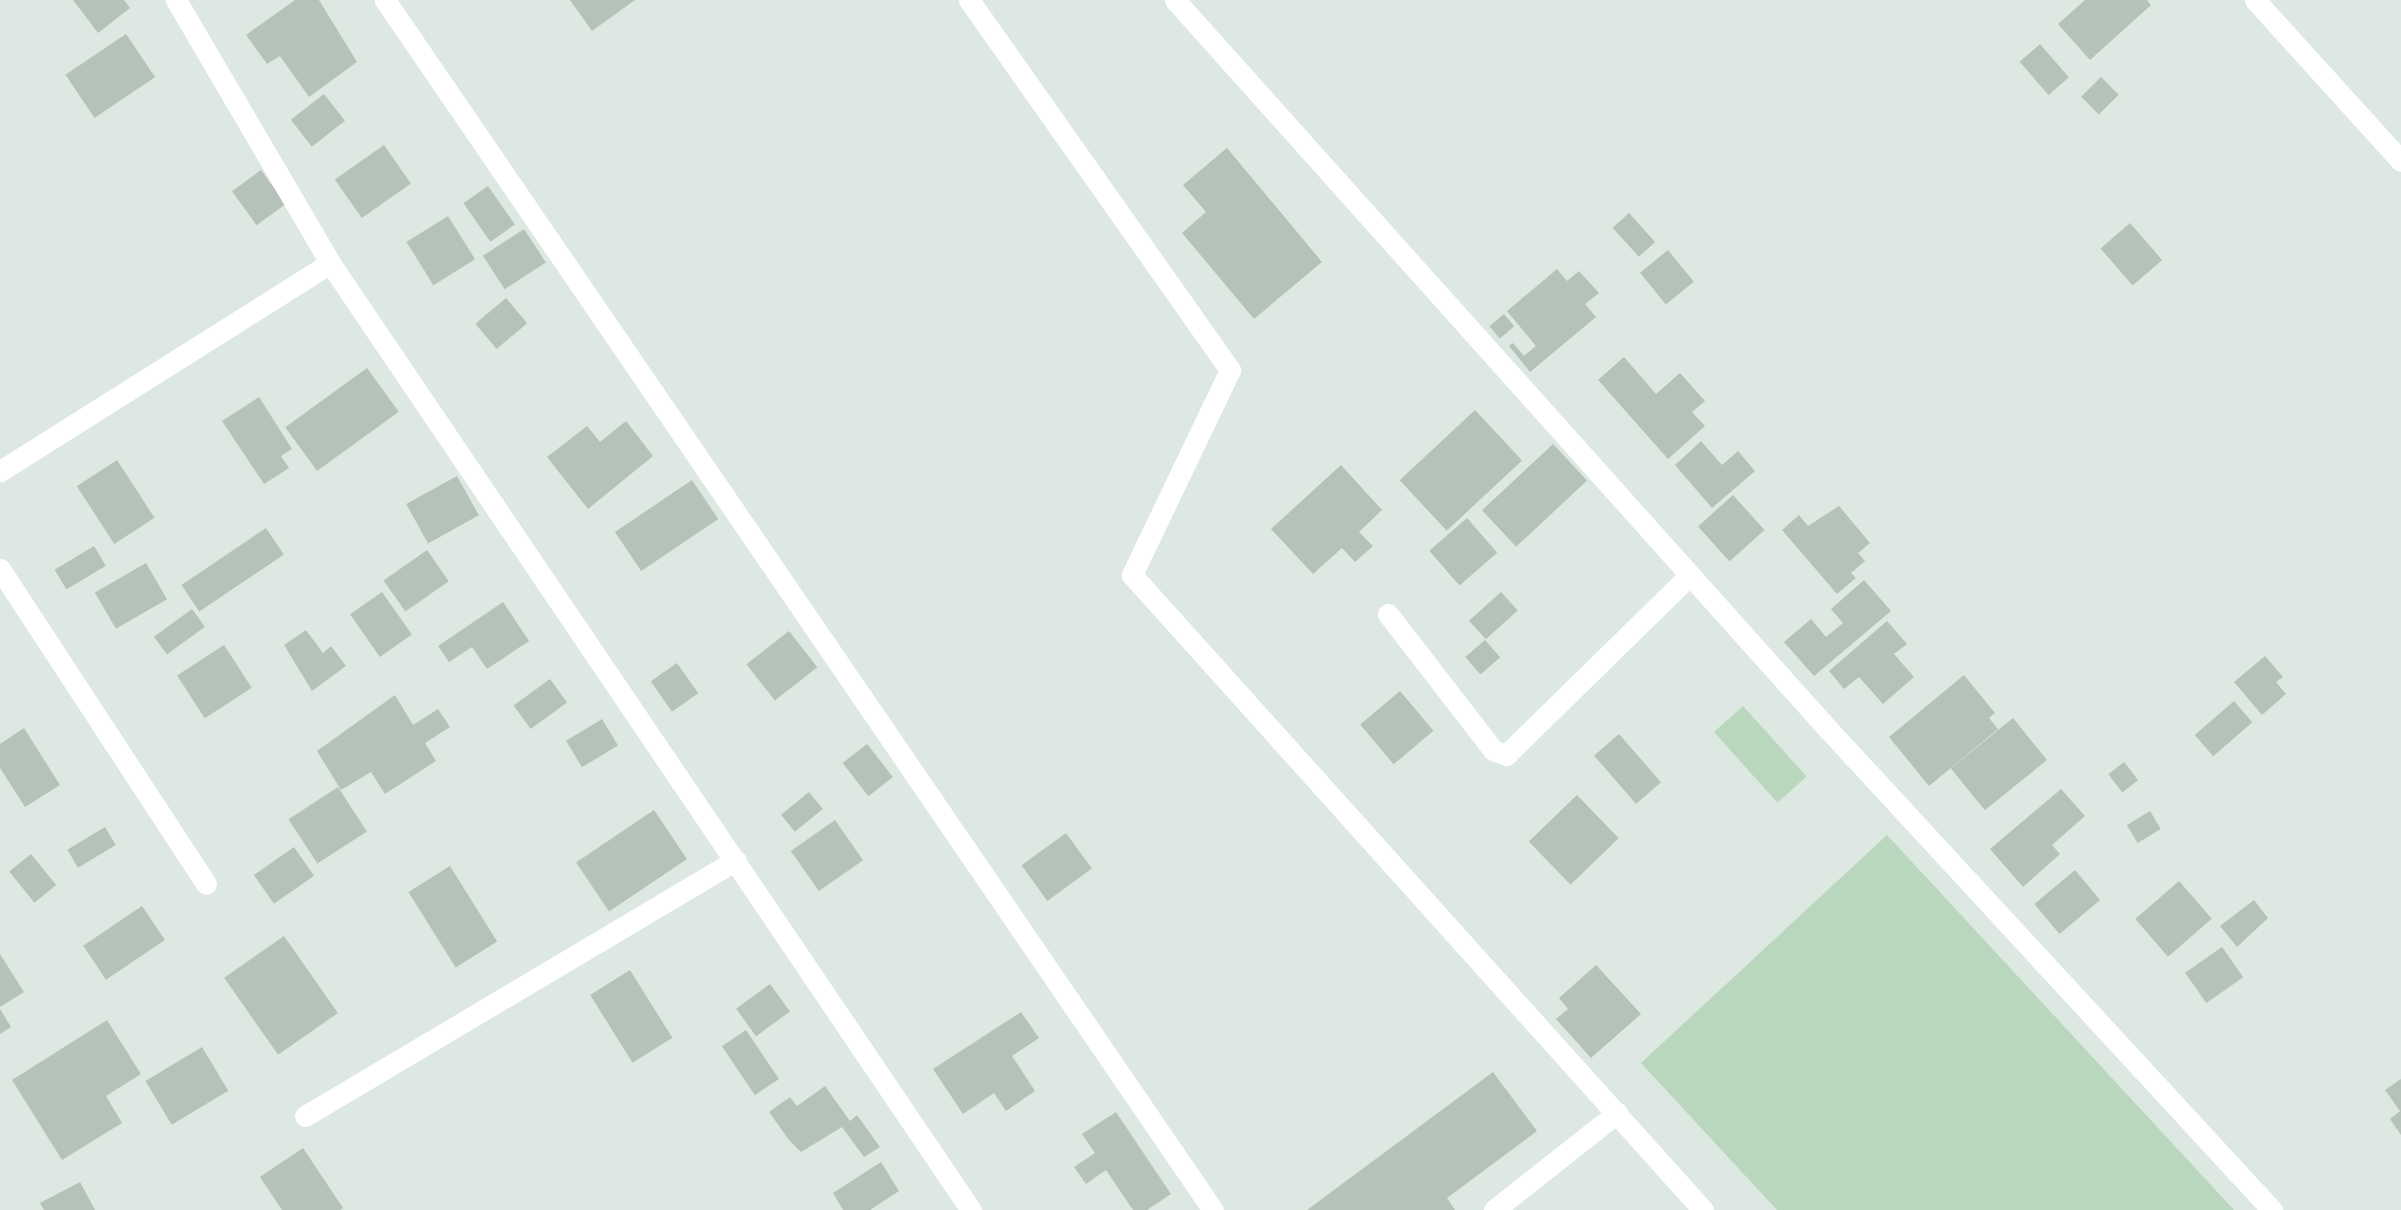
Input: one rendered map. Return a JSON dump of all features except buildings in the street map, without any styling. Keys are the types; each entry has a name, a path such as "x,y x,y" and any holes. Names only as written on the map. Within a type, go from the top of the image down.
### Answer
{"street":[{"path":"176,0 330,263 971,1210"},
{"path":"385,0 1213,1210"},
{"path":"969,0 1230,370 1132,575 1703,1210"},
{"path":"1175,0 1690,575 2272,1210"},
{"path":"2255,0 2401,161"},
{"path":"0,471 330,263"},
{"path":"0,569 206,884"},
{"path":"1388,614 1493,750 1506,755 1690,575"},
{"path":"305,1116 736,860"},
{"path":"1494,1210 1617,1113"}],"green space":[{"path":"1743,706 1807,777 1778,803 1714,732"},
{"path":"1887,835 2234,1210 1777,1210 1641,1063"}]}
